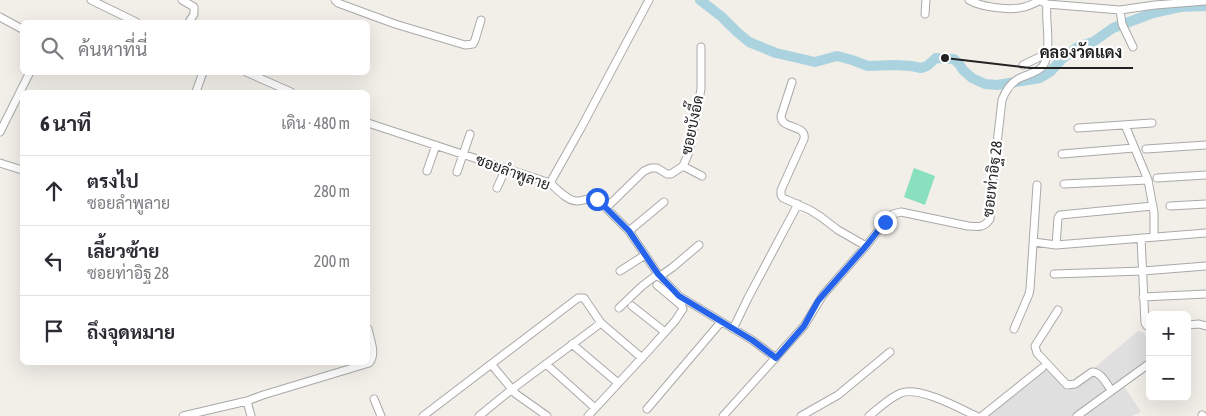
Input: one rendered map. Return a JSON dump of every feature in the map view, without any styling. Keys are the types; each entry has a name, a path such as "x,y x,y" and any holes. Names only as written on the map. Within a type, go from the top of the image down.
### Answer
{"street":[{"path":"91,0 125,20"},
{"path":"182,0 194,7 194,14 190,20"},
{"path":"335,0 338,3 395,24 469,46 475,40 481,20"},
{"path":"550,183 649,0"},
{"path":"925,14 926,0"},
{"path":"969,0 977,4 1012,9 1026,7 1039,0 1047,4 1072,3 1120,10 1206,1"},
{"path":"1023,65 1048,53 1047,4"},
{"path":"1120,10 1122,24 1133,47"},
{"path":"0,17 20,28"},
{"name":"ซอยบังอี๊ด","path":"606,208 644,171 657,168 667,174 671,174 683,166 688,152 700,89 701,47"},
{"name":"ซอยท่าอิฐ 28","path":"723,416 804,326 818,301 866,246 889,216 897,213 973,226 984,226 987,224 990,219 1001,107 1004,94 1018,79 1041,68 1046,61 1048,53"},
{"path":"21,90 28,75"},
{"path":"197,90 203,75"},
{"path":"253,75 286,90"},
{"path":"792,82 781,120 805,135 781,190 781,194 783,198 822,217 838,230 866,246"},
{"path":"0,132 20,92"},
{"path":"1078,128 1152,123"},
{"name":"ซอยลำพูลาย","path":"370,124 550,183 572,200 597,199 629,231 658,276 679,296 752,340 776,358"},
{"path":"1125,125 1148,180 1153,206 1154,237"},
{"path":"457,172 470,134"},
{"path":"427,171 436,145"},
{"path":"1146,149 1206,145"},
{"path":"1062,154 1134,148"},
{"path":"0,163 20,169"},
{"path":"683,166 702,176"},
{"path":"497,188 506,168"},
{"path":"1157,178 1206,174"},
{"path":"1064,184 1148,180"},
{"path":"1014,329 1029,294 1037,184"},
{"path":"629,231 664,202"},
{"path":"733,328 798,204"},
{"path":"1170,206 1206,204"},
{"path":"1056,245 1058,218 1060,215 1153,206"},
{"path":"1034,242 1056,245 1206,233"},
{"path":"1141,238 1146,324"},
{"path":"619,308 642,286 673,267 699,245"},
{"path":"620,271 645,255"},
{"path":"1054,274 1143,271 1206,266"},
{"path":"588,416 676,321 683,309 682,306 657,285"},
{"path":"1143,297 1206,294"},
{"path":"423,416 578,298 584,298 601,323 642,358"},
{"path":"632,306 665,332"},
{"path":"1058,310 1035,346 1037,354 1067,385 1075,384 1092,372 1095,372 1100,374 1111,390"},
{"path":"647,409 721,322"},
{"path":"479,416 601,323"},
{"path":"1191,325 1206,326"},
{"path":"370,338 373,352 370,362"},
{"path":"572,344 618,383"},
{"path":"802,416 838,395 890,352"},
{"path":"491,364 511,390 547,416"},
{"path":"546,364 595,408"},
{"path":"183,416 247,401 362,365"},
{"path":"1077,416 1146,366"},
{"path":"982,416 1042,368"},
{"path":"869,416 893,397 904,392 915,391 974,416"},
{"path":"374,399 381,416"},
{"path":"247,401 251,416"}],"shaded area":[{"path":"1138,331 1144,333 1146,336 1146,364 1121,382 1141,412 1132,416 987,416 1045,368 1067,391"}],"green space":[{"path":"914,168 935,176 925,205 904,197"}],"waterway":[{"path":"700,0 749,42 776,53 815,62 837,56 868,66 895,65 921,68 927,66 936,58 954,59 972,78 985,84 997,85 1040,78 1050,72 1062,59 1079,46 1093,42 1113,28 1153,13 1180,7 1206,6"}],"place":[{"name":"คลองวัดแดง","path":"945,58"}],"route":[{"path":"597,199 629,231 662,280 679,296 752,340 776,358 804,326 818,301 885,222"}]}
